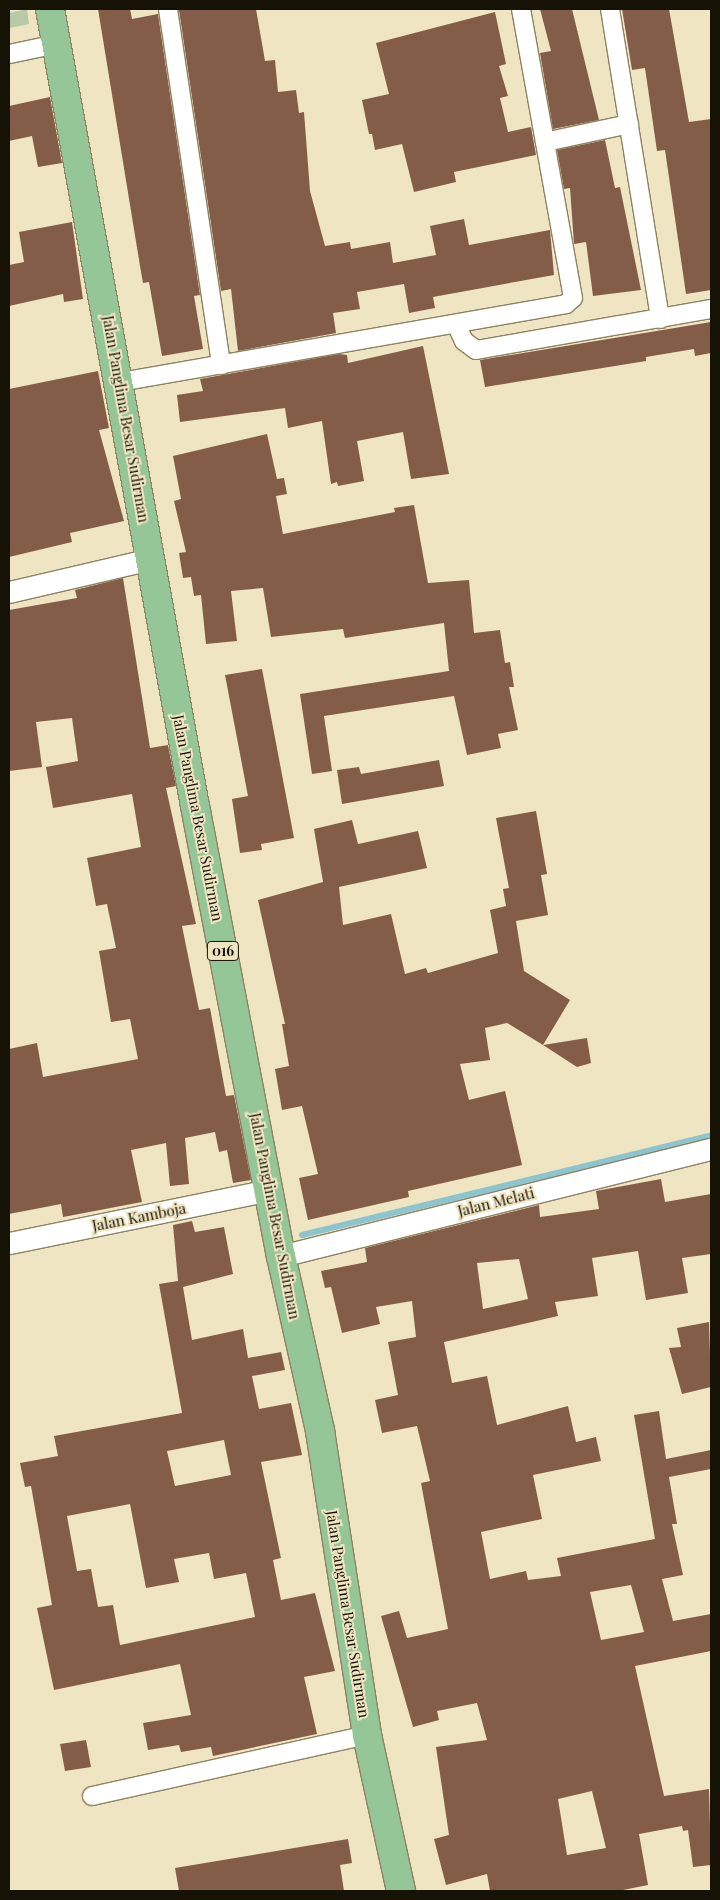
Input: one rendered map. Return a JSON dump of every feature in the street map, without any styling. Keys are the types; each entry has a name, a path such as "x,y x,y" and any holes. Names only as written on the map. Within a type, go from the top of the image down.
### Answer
{"main road":[{"name":"Jalan Panglima Besar Sudirman","path":"50,9 281,1256 320,1431 367,1735 401,1891"}],"street":[{"path":"168,9 221,365"},
{"path":"120,382 566,304 573,298 522,9"},
{"path":"610,9 660,319"},
{"path":"9,54 57,44"},
{"path":"545,142 629,124"},
{"path":"456,324 464,342 476,350 711,310"},
{"path":"9,592 151,559"},
{"name":"Jalan Melati","path":"281,1256 711,1149"},
{"name":"Jalan Kamboja","path":"9,1243 270,1190"},
{"path":"92,1796 367,1735"}],"green space":[{"path":"27,9 29,24 10,28 9,13"}],"building":[{"path":"98,9 130,9 132,19 158,14 200,295 194,296 203,349 162,356 149,282 143,283"},
{"path":"256,9 265,61 275,60 278,92 296,90 299,113 304,112 310,191 325,246 350,242 351,249 390,242 393,263 436,255 430,226 464,219 469,245 550,230 554,275 433,297 435,308 409,313 404,284 357,292 360,309 333,313 336,333 238,351 231,289 221,291 179,10"},
{"path":"540,9 572,9 599,120 553,129 540,53 551,51"},
{"path":"622,9 669,9 689,122 711,119 711,290 686,294 665,150 657,151 645,68 632,70"},
{"path":"495,12 506,64 499,66 508,96 500,98 508,132 531,127 536,155 454,172 456,182 414,192 402,144 375,150 372,134 369,134 362,100 389,94 376,43"},
{"path":"50,97 62,163 38,167 32,136 9,141 9,106"},
{"path":"605,140 615,188 620,187 641,290 593,296 586,242 574,244 570,188 564,189 557,150"},
{"path":"72,222 83,299 64,302 63,294 9,306 9,265 24,262 19,232"},
{"path":"711,322 711,353 695,356 694,349 646,357 646,361 485,387 480,360"},
{"path":"423,346 449,474 411,479 403,432 357,441 364,481 338,486 337,482 331,484 322,421 288,428 285,408 180,422 177,395 203,391 200,379 339,354 347,355 348,363"},
{"path":"98,371 109,428 99,430 124,521 70,533 72,542 9,557 9,389"},
{"path":"267,434 277,479 284,478 287,494 276,496 283,534 395,512 394,508 414,505 428,583 469,580 474,633 500,630 505,663 510,662 514,687 509,687 518,730 498,734 501,748 467,755 454,696 324,716 332,771 312,774 300,694 449,671 444,623 345,638 343,629 271,637 263,588 231,591 237,641 206,644 201,595 194,596 191,577 183,578 179,553 186,552 174,501 181,499 173,456"},
{"path":"123,578 150,748 168,745 176,786 166,788 196,924 182,926 199,1010 210,1008 226,1096 234,1095 251,1180 233,1183 227,1150 219,1152 215,1132 185,1138 189,1184 170,1186 166,1143 131,1150 142,1202 63,1217 61,1204 9,1214 9,1049 37,1043 43,1077 138,1059 130,1019 111,1022 99,951 116,948 107,904 96,906 87,858 141,847 132,794 53,808 46,767 78,761 72,718 36,722 42,767 9,771 9,610 77,598 75,590"},
{"path":"262,669 294,838 261,844 262,850 240,853 232,799 248,796 225,675"},
{"path":"439,760 444,786 342,804 337,770 359,767 361,774"},
{"path":"536,811 547,874 541,875 548,915 516,921 524,971 570,1000 543,1045 507,1023 485,1028 490,1060 460,1064 469,1100 505,1091 522,1165 408,1191 409,1197 308,1220 299,1178 318,1174 302,1106 282,1110 275,1069 289,1066 282,1024 285,1024 258,900 323,882 314,829 352,820 358,844 418,831 427,868 339,887 343,925 391,914 405,974 426,968 428,973 498,953 490,910 506,906 503,889 509,888 496,818"},
{"path":"587,1038 591,1063 577,1067 543,1045"},
{"path":"661,1179 665,1202 711,1194 711,1254 682,1258 688,1293 646,1300 638,1251 592,1258 598,1296 555,1302 558,1316 444,1342 452,1383 487,1376 497,1425 568,1406 576,1442 596,1437 601,1461 533,1475 542,1519 481,1532 490,1579 526,1571 528,1580 561,1576 557,1558 655,1539 634,1415 659,1411 666,1459 711,1450 711,1469 669,1477 677,1524 672,1524 683,1575 662,1579 673,1621 711,1614 711,1651 635,1666 664,1796 709,1789 711,1865 693,1867 688,1830 683,1831 682,1826 639,1834 648,1885 618,1891 490,1891 487,1874 446,1885 434,1839 449,1835 436,1747 487,1740 477,1703 437,1711 439,1720 413,1727 381,1616 399,1611 407,1638 448,1629 421,1483 430,1481 417,1426 382,1433 375,1400 398,1395 388,1342 416,1337 412,1301 376,1307 380,1324 342,1333 331,1287 325,1288 321,1271 367,1262 365,1248 539,1205 540,1217 599,1209 596,1191","holes":["519,1259 528,1299 483,1309 477,1263","631,1585 644,1632 601,1640 590,1592","592,1791 606,1848 567,1855 558,1799"]},
{"path":"192,1221 195,1232 224,1227 233,1274 183,1287 192,1340 243,1329 248,1358 281,1352 285,1370 252,1376 259,1409 291,1403 302,1455 261,1462 281,1558 273,1560 281,1600 315,1593 335,1671 304,1677 317,1734 213,1756 211,1747 181,1752 179,1745 148,1750 143,1723 191,1715 180,1664 54,1690 37,1608 52,1605 31,1486 25,1487 20,1463 58,1456 54,1436 182,1413 159,1284 178,1281 173,1225","holes":["224,1440 231,1475 175,1486 167,1451","130,1504 146,1588 179,1582 174,1559 209,1553 214,1579 246,1573 255,1617 120,1645 113,1605 98,1607 91,1569 77,1571 67,1516"]},
{"path":"709,1322 711,1387 682,1394 669,1348 681,1347 677,1328"},
{"path":"86,1740 91,1767 65,1771 60,1744"},
{"path":"348,1839 352,1863 340,1865 344,1891 179,1891 175,1868"}],"waterway":[{"path":"302,1235 711,1135"}]}
